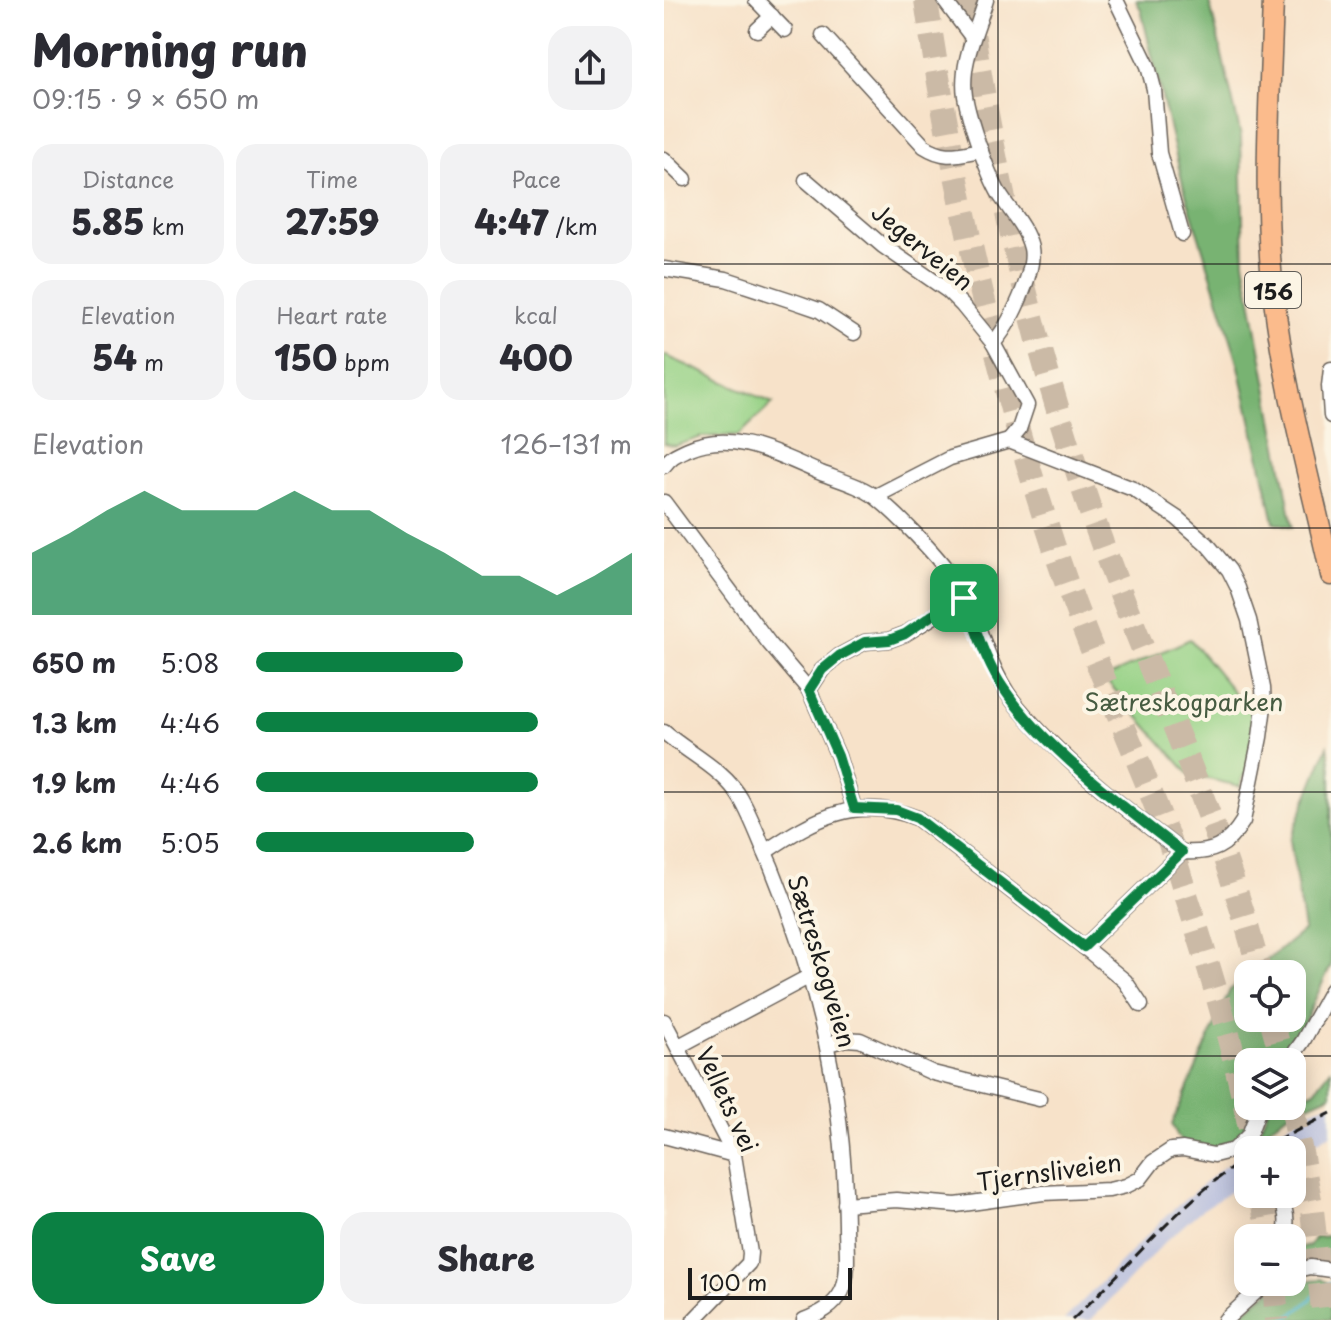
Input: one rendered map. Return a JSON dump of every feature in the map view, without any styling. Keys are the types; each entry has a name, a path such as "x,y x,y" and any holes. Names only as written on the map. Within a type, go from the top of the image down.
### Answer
{"main road":[{"name":"156","path":"1273,0 1268,163 1273,296 1289,392 1331,575"}],"street":[{"path":"756,0 785,30"},
{"path":"944,0 972,37"},
{"path":"986,0 972,37 965,72 965,95 989,173 1026,234 1032,251 1030,267 1010,320 993,343"},
{"path":"1116,0 1141,49 1154,89 1156,141 1182,234"},
{"path":"757,30 772,16"},
{"path":"823,35 924,146 937,154 981,150"},
{"path":"664,159 685,179"},
{"name":"Jegerveien","path":"806,180 883,246 948,291 993,343 1027,405 1019,429 1009,441"},
{"path":"664,269 726,279 796,302 819,310 854,333"},
{"path":"1331,369 1331,416"},
{"path":"667,458 698,445 725,441 750,444 876,496 953,578 991,666 1017,706 1104,789 1182,852 1212,850 1233,837 1243,821 1252,783 1264,706 1249,620 1238,588 1229,570 1207,544 1151,500 1105,477 1009,441 950,458 876,496"},
{"path":"664,502 769,643 809,690 838,756 854,808"},
{"path":"809,690 822,670 839,656 865,642 889,640 905,634 964,598"},
{"name":"Sætreskogveien","path":"664,732 741,797 786,903 828,1044 845,1204 846,1269 842,1290 830,1307 804,1320"},
{"path":"765,852 795,832 854,808 896,810 917,818 1125,981 1141,1005"},
{"path":"1084,947 1182,852"},
{"path":"679,1046 810,976"},
{"path":"1298,1048 1331,990"},
{"name":"Vellets vei","path":"664,1021 734,1155 747,1231 749,1263 694,1320"},
{"path":"828,1044 846,1039 860,1040 933,1073 1039,1099"},
{"path":"664,1136 734,1155"},
{"name":"Tjernsliveien","path":"845,1204 896,1200 956,1205 1043,1193 1109,1190 1140,1179 1153,1162 1171,1150 1214,1155 1234,1150"},
{"path":"1306,1268 1331,1270"},
{"path":"1225,1320 1252,1296"}],"shaded area":[{"path":"1331,1103 1331,1134 1306,1147 1306,1136 1271,1136 1295,1120 1306,1120 1307,1112"},
{"path":"1234,1160 1234,1189 1199,1212 1166,1241 1091,1320 1064,1320 1168,1214"}],"green space":[{"path":"1136,0 1209,0 1241,136 1244,261 1293,527 1274,522 1238,362 1183,185"},
{"path":"664,355 773,403 739,435 702,437 674,446 664,443"},
{"name":"Sætreskogparken","path":"1190,639 1257,720 1246,776 1243,776 1240,786 1190,775 1106,680"},
{"path":"1328,746 1331,770 1331,965 1306,1019 1306,960 1267,960 1304,930 1290,840"},
{"path":"1234,987 1234,1032 1300,1032 1290,1048 1234,1048 1234,1120 1249,1120 1245,1132 1242,1136 1234,1136 1234,1145 1194,1148 1181,1140 1172,1124"},
{"path":"1331,1069 1331,1095 1306,1106 1306,1095 1315,1090"},
{"path":"1263,1120 1279,1120 1262,1133 1260,1128"},
{"path":"1331,1236 1331,1263 1306,1259 1306,1247 1315,1237"},
{"path":"1321,1279 1331,1285 1331,1320 1236,1320 1262,1296 1306,1296 1306,1281"}],"waterway":[{"path":"1283,1320 1331,1282"}],"tunnel":[{"path":"926,0 963,210 1014,417 1068,587 1170,844 1226,1026 1251,1136"},
{"path":"968,0 1005,204 1056,404 1099,535 1226,862 1256,960"},
{"path":"1275,1032 1279,1048"},
{"path":"1295,1120 1312,1210 1324,1320"},
{"path":"1264,1208 1266,1224"},
{"path":"1275,1296 1277,1320"}],"railway":[{"path":"1286,1136 1331,1113"},
{"path":"1072,1320 1178,1213 1234,1167"}],"route":[{"path":"964,598 991,666 1017,706 1063,753 1182,852 1084,947 929,825 896,810 854,808 838,756 809,690 822,670 839,656 865,642 889,640 905,634 964,598"}]}
